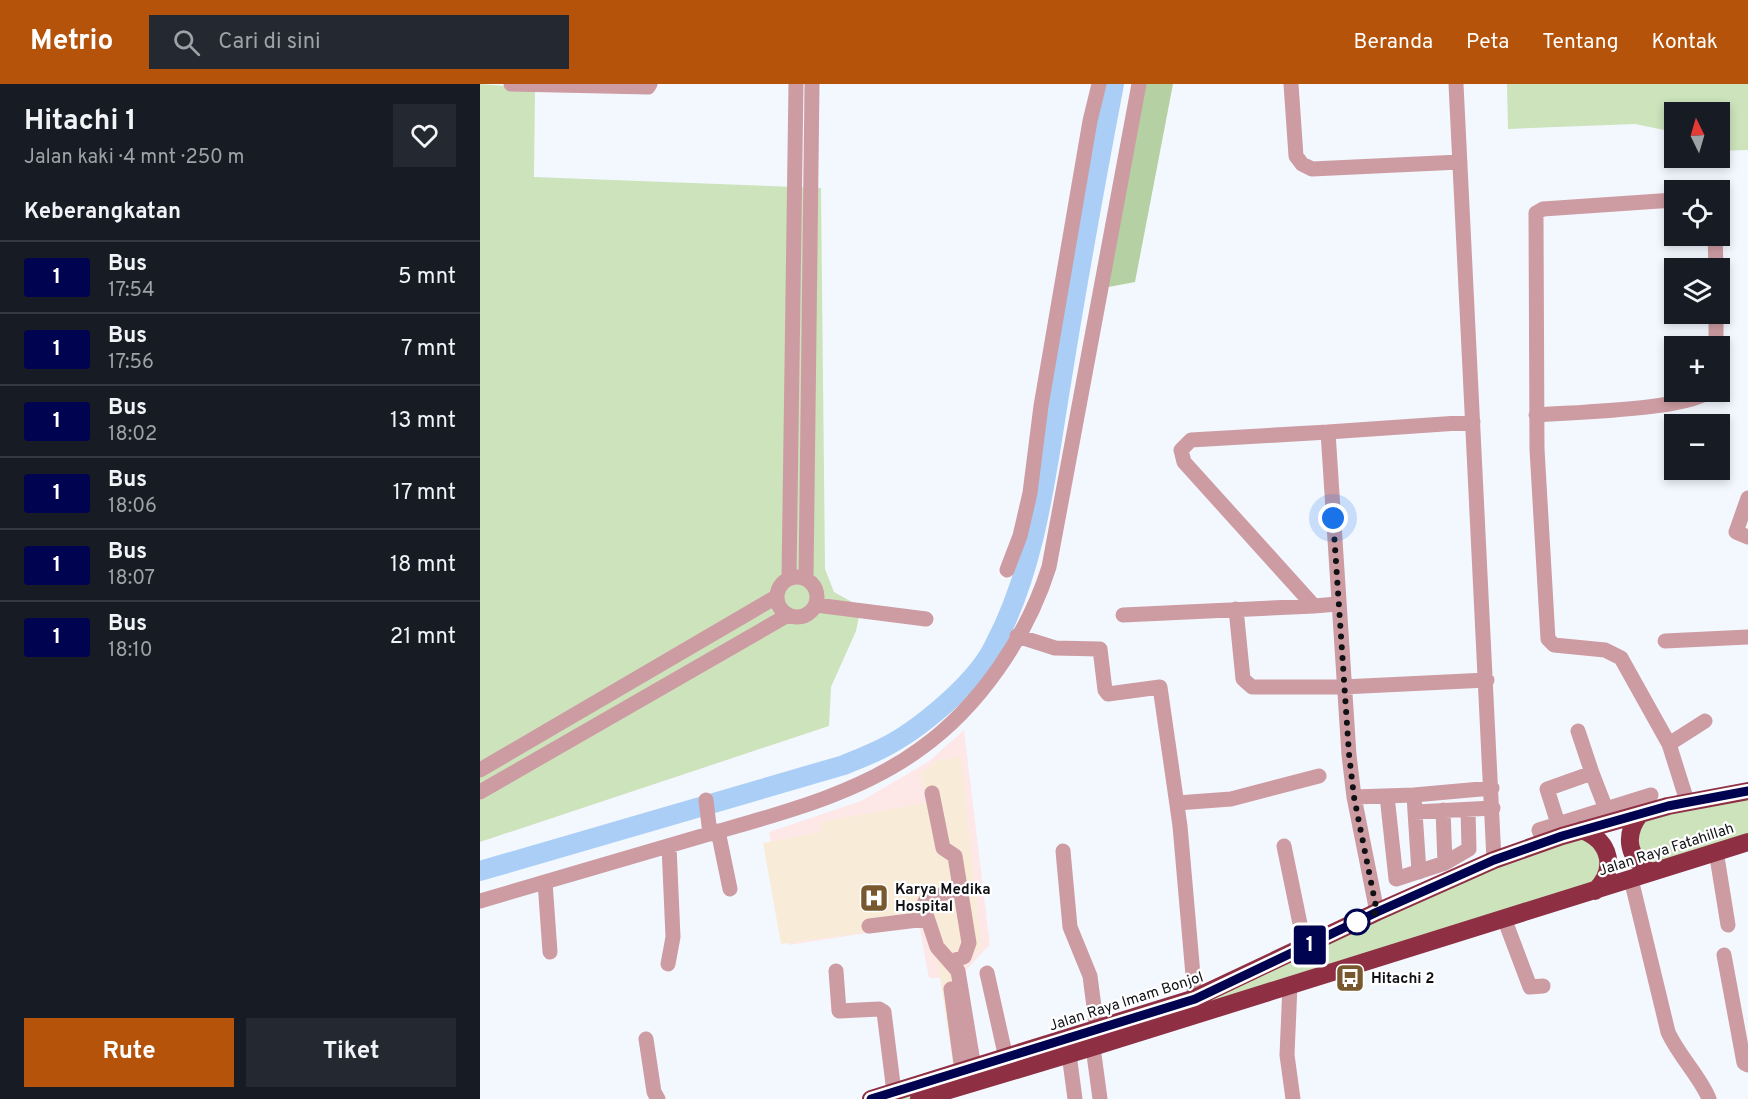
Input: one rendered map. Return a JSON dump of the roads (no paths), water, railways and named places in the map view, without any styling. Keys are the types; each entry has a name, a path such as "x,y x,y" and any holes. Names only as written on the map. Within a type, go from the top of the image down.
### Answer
{"highway":[{"path":"1582,830 1608,815 1640,814 1687,801 1748,790"},
{"path":"1640,814 1630,831 1631,851 1643,867 1652,872"},
{"name":"Jalan Raya Imam Bonjol","path":"928,1098 1069,1054 1095,1039 1195,999 1377,912 1494,860 1544,842 1560,830 1582,830"},
{"path":"1582,830 1593,834 1607,851 1608,873 1595,891"},
{"name":"Jalan Raya Fatahillah","path":"1595,891 1748,842"},
{"name":"Jalan Raya Imam Bonjol","path":"871,1099 1006,1058 1095,1039 1290,985 1595,891"}],"street":[{"path":"511,84 648,87 650,84"},
{"path":"789,578 796,84"},
{"path":"806,578 812,84"},
{"path":"1007,570 1020,536 1030,493 1041,406 1090,121 1100,84"},
{"path":"480,901 714,833 824,798 902,761 938,734 983,688 1017,636 1042,587 1055,541 1139,84"},
{"path":"1291,84 1296,156 1302,164 1312,169 1460,162"},
{"path":"1456,84 1487,680 1494,860"},
{"path":"1664,201 1543,209 1536,213 1536,415 1548,639 1554,645 1605,650 1621,658 1669,744 1687,801"},
{"path":"1536,415 1680,402"},
{"path":"1314,606 1184,462 1180,450 1191,440 1473,422"},
{"path":"1328,432 1337,604 1354,797 1377,912"},
{"path":"1748,498 1737,532 1748,537"},
{"path":"480,770 776,597 780,586 789,578 806,578 814,585 818,595 816,605 809,614 799,617 788,615 780,608 776,597"},
{"path":"1124,615 1337,604"},
{"path":"816,605 926,619"},
{"path":"1236,609 1243,679 1247,684 1261,689 1487,680"},
{"path":"480,792 788,615"},
{"path":"1017,636 1055,648 1100,649 1104,690 1108,694 1160,687 1177,803 1195,999"},
{"path":"1665,641 1748,637"},
{"path":"1669,744 1705,721"},
{"path":"1578,731 1608,815"},
{"path":"1592,773 1547,789 1560,830 1608,815 1651,795"},
{"path":"1177,803 1231,799 1319,776"},
{"path":"1354,797 1414,795 1492,788"},
{"path":"932,793 943,848 956,856 968,951 964,957 952,964 949,972 968,1070"},
{"path":"1414,795 1419,872"},
{"path":"1387,796 1395,877 1400,879 1445,863 1471,847 1468,810"},
{"path":"706,806 730,889"},
{"path":"1415,812 1492,808"},
{"path":"1443,810 1445,863"},
{"path":"668,964 673,937 669,846"},
{"path":"1284,846 1305,948"},
{"path":"1063,851 1070,927 1090,976 1100,1099"},
{"path":"1716,851 1728,926"},
{"path":"1631,879 1668,1032 1677,1052 1706,1091 1709,1099"},
{"path":"545,882 550,952"},
{"path":"952,964 937,947 926,920 924,901 960,888"},
{"path":"1504,918 1530,987 1543,986"},
{"path":"869,926 926,920"},
{"path":"1724,955 1744,1063 1748,1065"},
{"path":"836,971 839,1011 879,1009 884,1012 894,1092"},
{"path":"987,973 1006,1058"},
{"path":"1290,985 1287,1055 1293,1099"},
{"path":"646,1039 654,1092 658,1099"},
{"path":"1069,1054 1075,1099"}],"waterway":[{"path":"480,871 844,765 881,749 912,731 945,705 974,675 994,646 1009,615 1038,518 1114,84"}],"place":[{"name":"Karya Medika Hospital","path":"874,898"},
{"name":"Hitachi 2","path":"1350,978"}]}
